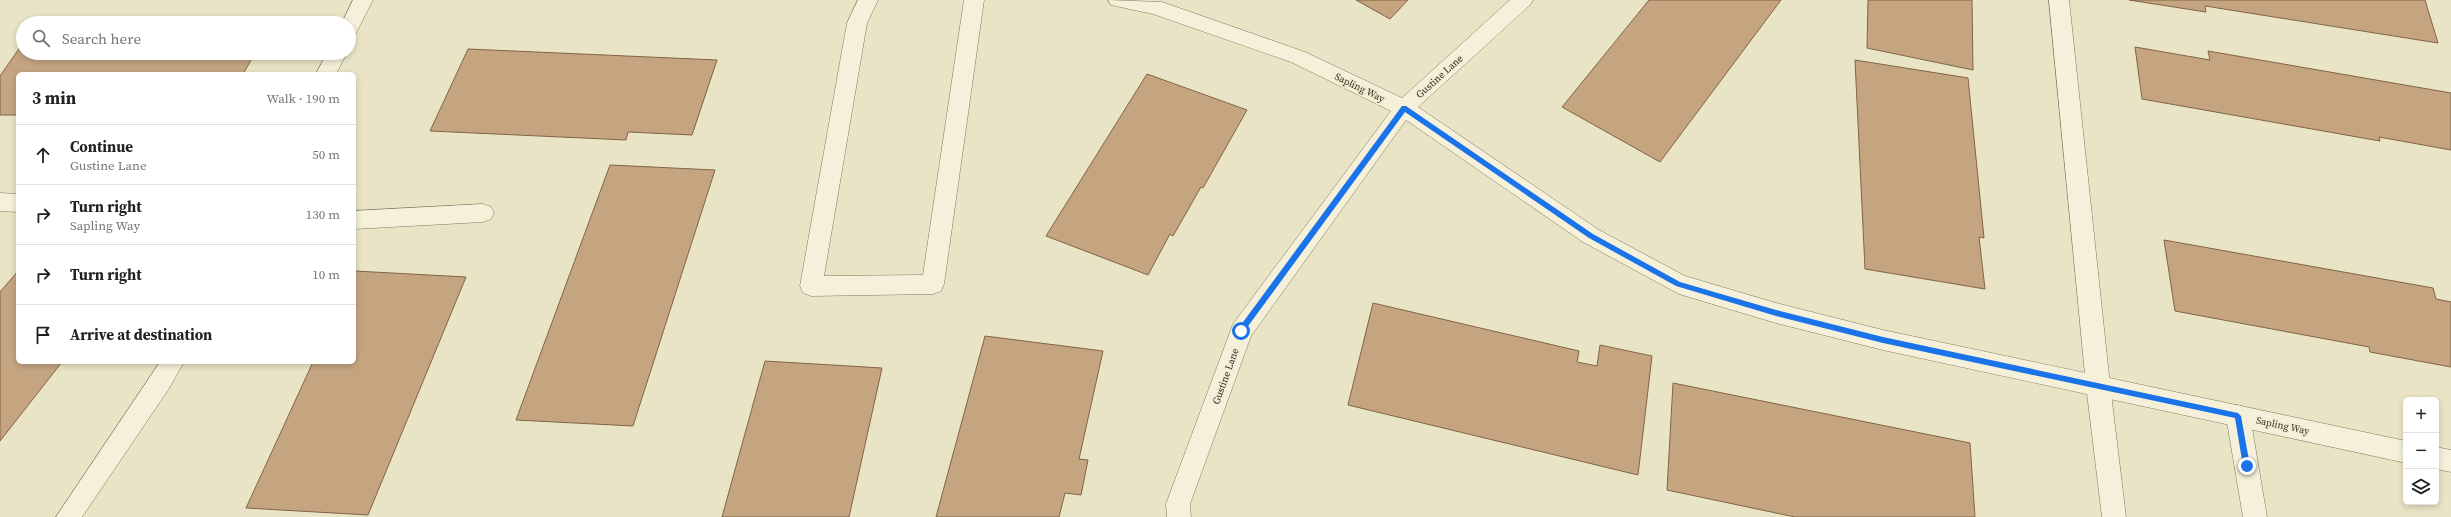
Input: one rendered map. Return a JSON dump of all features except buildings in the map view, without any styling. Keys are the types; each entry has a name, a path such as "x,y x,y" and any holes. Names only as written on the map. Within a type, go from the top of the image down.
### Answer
{"street":[{"path":"355,16 363,0"},
{"path":"868,0 857,23 811,286 933,284 974,0"},
{"name":"Sapling Way","path":"1118,0 1158,4 1298,57 1404,108 1591,236 1679,284 1776,313 1883,340 2403,451"},
{"name":"Gustine Lane","path":"1179,517 1178,504 1241,331 1404,108 1523,0"},
{"path":"2059,0 2098,385 2114,517"},
{"path":"327,72 333,60"},
{"path":"0,202 16,203"},
{"path":"356,220 484,213"},
{"path":"68,517 160,383 171,364"},
{"path":"2238,416 2255,517"},
{"path":"2439,459 2451,462"}],"route":[{"path":"1241,331 1404,108 1591,236 1679,284 1776,313 1883,340 2238,416 2247,466"}]}
